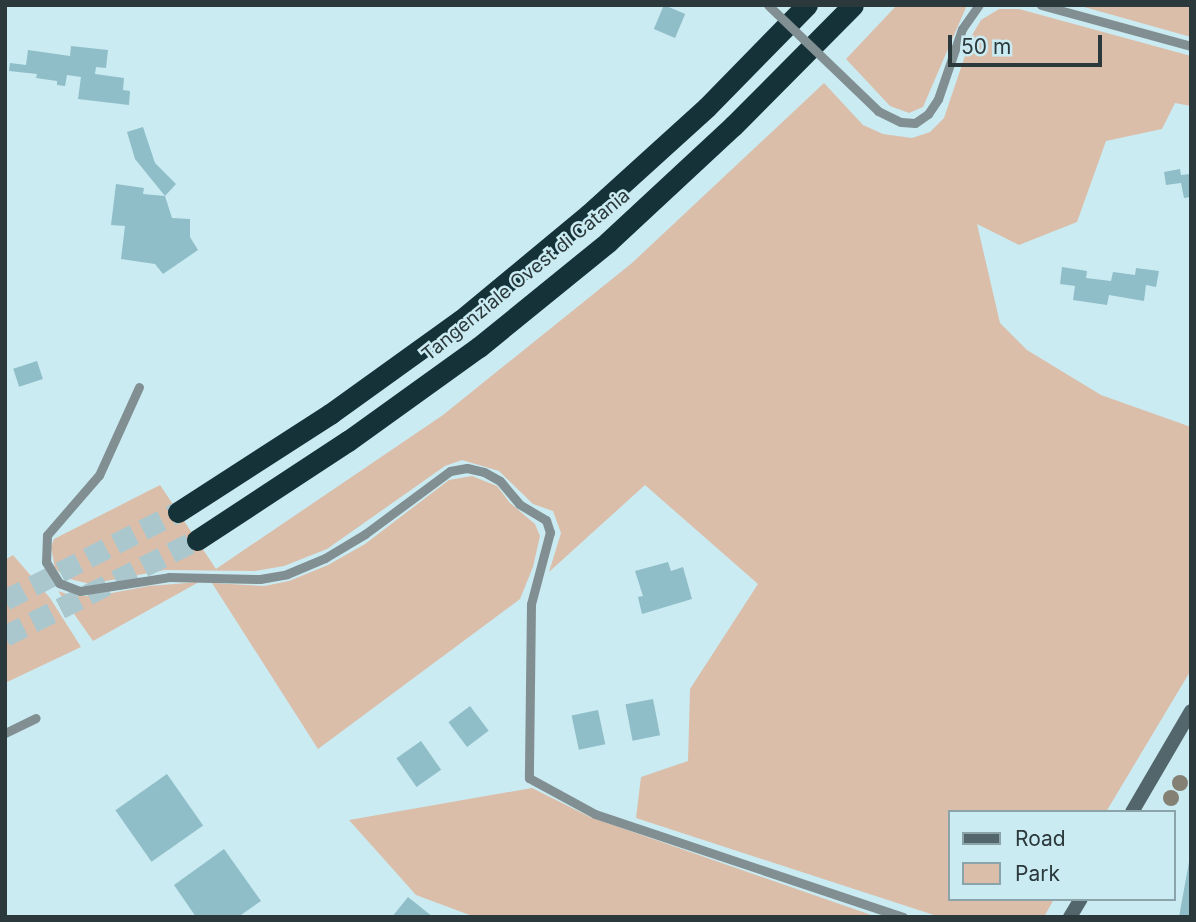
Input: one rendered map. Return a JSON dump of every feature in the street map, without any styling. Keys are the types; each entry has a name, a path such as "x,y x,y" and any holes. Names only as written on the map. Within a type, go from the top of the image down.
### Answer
{"highway":[{"name":"Tangenziale Ovest di Catania","path":"178,512 330,414 461,320 589,214 707,107 807,5"},
{"name":"Tangenziale Ovest di Catania","path":"197,540 359,434 479,347 597,251 733,126 853,5"}],"main road":[{"path":"1133,810 1190,713"}],"lane":[{"path":"768,5 878,111 901,122 915,123 928,114 938,99 962,29 979,5"},
{"path":"1041,5 1191,46"},
{"path":"139,387 99,475 47,534 46,562 59,583 80,591 169,577 260,579 287,574 325,558 355,540 450,471 467,468 484,472 500,481 519,504 545,520 550,532 531,604 529,778 595,814 903,917"},
{"path":"5,733 36,718"}],"green space":[{"path":"897,5 967,5 923,107 909,113 890,106 846,59"},
{"path":"1077,5 1191,5 1191,37"},
{"path":"999,9 1019,9 1191,56 1191,106 1175,103 1162,129 1106,141 1077,222 1019,245 977,224 1000,323 1027,350 1101,395 1191,427 1191,670 1107,810 948,810 948,901 1053,901 1044,917 940,917 636,818 641,777 688,761 690,689 758,584 645,485 549,572 561,533 553,511 533,504 499,471 462,460 445,466 327,549 284,566 255,571 165,570 90,584 66,578 55,568 51,547 54,539 160,485 216,569 443,415 632,263 824,83 863,125 883,134 912,138 930,132 944,118 972,35 981,20"},
{"path":"472,476 497,486 510,503 535,524 540,536 533,567 520,599 318,749 212,583 264,586 289,581 328,565 365,544 449,480"},
{"path":"13,555 50,598 81,647 5,683 5,560"},
{"path":"199,582 93,641 58,591 73,596 96,596 149,586"},
{"path":"532,788 590,817 877,917 475,917 416,895 349,820"}],"building":[{"path":"664,5 685,14 675,38 654,29"},
{"path":"71,46 108,50 106,68 96,67 95,74 124,78 123,90 130,91 129,105 78,99 81,77 67,75 65,86 57,85 57,81 36,78 37,74 9,71 10,63 26,65 28,50 70,56"},
{"path":"143,127 155,163 176,184 165,196 135,159 127,132"},
{"path":"1180,169 1181,175 1191,174 1191,197 1184,198 1181,183 1166,185 1164,172"},
{"path":"116,184 144,188 143,194 165,196 172,218 190,219 190,237 198,250 163,274 155,264 121,259 125,226 111,225"},
{"path":"1062,267 1087,271 1086,278 1111,281 1113,272 1135,275 1136,268 1159,271 1156,287 1146,285 1144,301 1109,295 1107,305 1073,300 1075,286 1060,284"},
{"path":"37,361 43,379 19,387 13,369"},
{"path":"668,562 671,571 683,567 692,599 642,614 638,597 643,596 635,571"},
{"path":"653,699 660,735 633,741 626,704"},
{"path":"470,706 489,731 467,747 448,722"},
{"path":"598,710 605,744 579,750 572,716"},
{"path":"421,741 441,770 417,787 396,758"},
{"path":"167,774 203,826 152,862 115,810"},
{"path":"224,849 261,901 238,917 196,917 174,885"},
{"path":"1189,862 1191,917 1179,917"},
{"path":"408,897 433,917 392,917"}],"tunnel":[{"path":"5,600 178,512"},
{"path":"5,636 197,540"}]}
